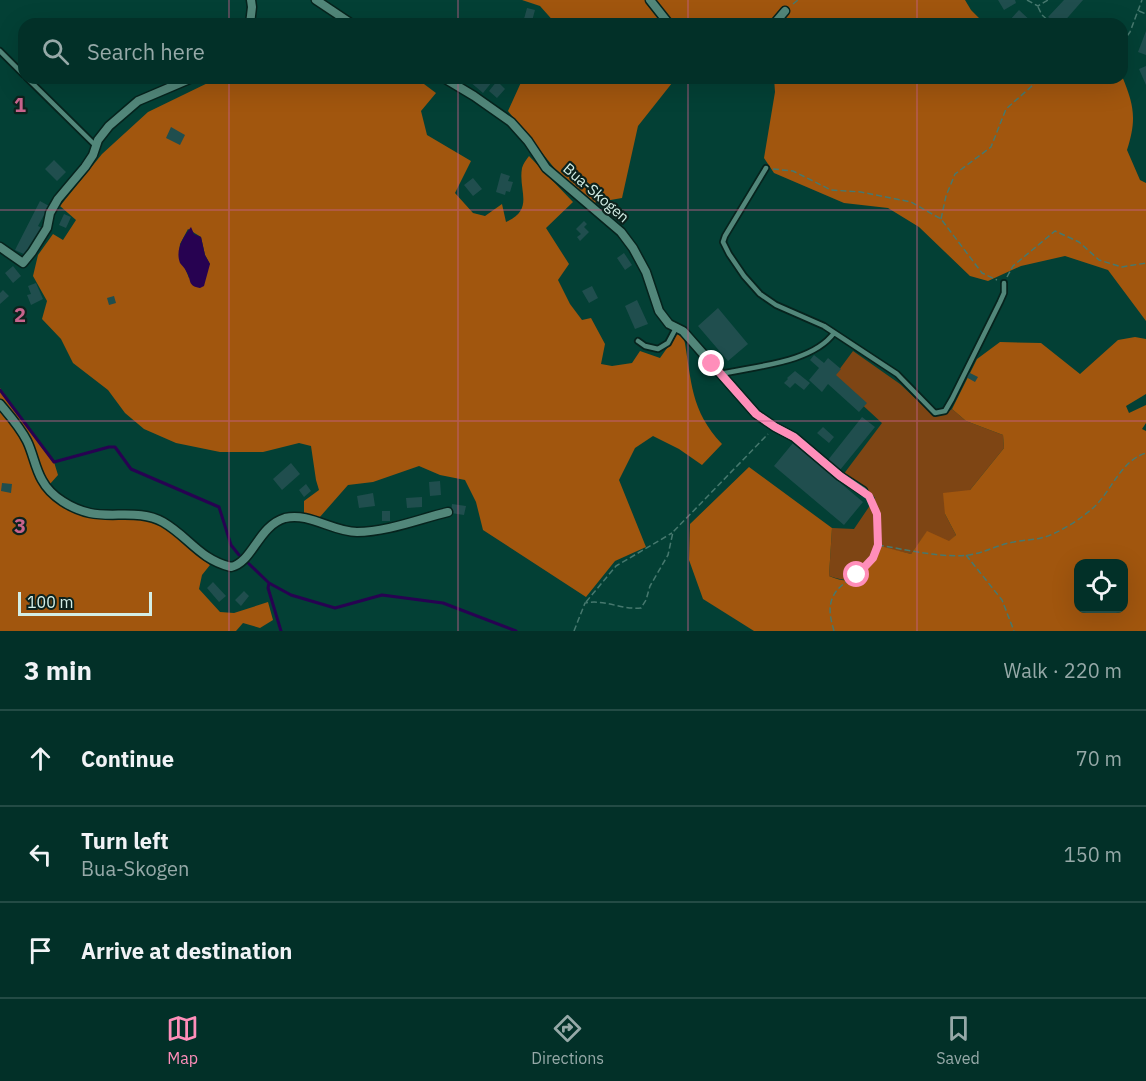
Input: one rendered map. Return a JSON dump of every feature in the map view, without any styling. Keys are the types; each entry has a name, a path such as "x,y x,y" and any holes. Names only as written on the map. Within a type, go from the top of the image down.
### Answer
{"street":[{"path":"250,18 251,0"},
{"path":"316,0 343,18"},
{"path":"650,0 664,18"},
{"path":"779,18 785,10"},
{"path":"0,247 23,263 47,228 50,213 58,199 85,167 109,126 138,101 178,84"},
{"name":"Bua-Skogen","path":"454,84 511,122 528,141 546,168 621,232 646,272 659,311 669,324 683,331 756,414 794,437 840,476 864,491"},
{"path":"0,404 28,443 42,481 61,501 99,515 135,515 162,521 202,555 231,567 243,561 257,540 274,523 287,518 306,519 355,532 372,531 448,512"}],"lane":[{"path":"0,51 18,68"},
{"path":"34,84 96,146"},
{"path":"766,168 725,236 724,245 744,276 767,300 812,319 897,374 932,411 941,413 948,407 1004,293 1004,283"},
{"path":"638,341 645,346 658,349 669,343 676,328"},
{"path":"720,374 784,362 824,345 834,333"}],"path":[{"path":"1027,0 1038,6 1038,10 1046,18"},
{"path":"1038,6 1048,0"},
{"path":"1128,35 1142,0"},
{"path":"1138,11 1146,14"},
{"path":"941,219 946,196 955,174 991,147 1006,109 1034,84"},
{"path":"766,168 793,171 831,190 861,192 911,202 941,219 982,273 1004,283 1013,266 1055,231 1079,242 1099,260 1122,267 1146,263"},
{"path":"574,631 585,603 616,566 673,532 775,427"},
{"path":"878,545 930,553 965,555 1011,542 1043,538 1093,509 1114,479 1135,457 1146,453"},
{"path":"834,631 830,608 832,598 840,586 867,567 878,545 877,514 872,501 864,491"},
{"path":"585,603 607,602 627,609 640,608 668,555 673,532"},
{"path":"965,555 1002,600 1014,631"}],"shaded area":[{"path":"522,0 965,0 979,18 551,18 540,6"},
{"path":"206,84 424,84 436,93 421,111 427,135 471,161 455,193 473,213 485,216 502,204 506,222 515,217 523,205 521,176 522,168 529,156 573,202 546,228 569,264 558,280 570,304 582,320 591,318 605,344 601,364 612,366 632,363 640,351 660,358 677,334 684,338 691,382 698,407 722,444 702,465 679,449 653,436 635,448 619,480 646,547 615,561 586,597 483,530 476,502 465,480 440,475 419,466 373,482 348,485 319,518 304,513 304,501 319,490 311,446 299,443 263,452 220,452 176,443 144,429 125,413 108,390 73,363 61,339 42,319 47,301 33,276 38,255 53,234 63,240 76,220 60,206 102,154 148,112","holes":["188,229 201,237 205,255 210,264 189,278 179,253 180,244"]},
{"path":"520,84 671,84 638,126 622,198 593,203 564,180 508,111"},
{"path":"774,84 1125,84 1133,112 1127,150 1140,180 1146,183 1146,321 1108,270 1065,256 1021,266 988,281 970,276 919,227 888,208 844,203 774,173 764,158"},
{"path":"191,227 194,234 201,237 205,255 210,264 204,286 200,288 191,284 188,274 180,263 178,253"},
{"path":"1135,337 1146,339 1146,394 1126,406 1129,413 1146,405 1146,423 1142,429 1146,431 1146,631 754,631 703,599 689,560 690,524 749,467 832,528 829,576 848,581 861,576 866,571 880,546 911,554 927,531 949,541 956,535 945,514 943,493 970,490 1004,448 1003,435 966,421 952,409 977,359 1000,342 1041,343 1080,374 1118,340"},
{"path":"853,351 900,384 933,415 944,415 952,409 966,421 1003,435 1004,448 970,490 945,514 956,535 949,542 927,532 911,554 880,547 867,571 856,579 849,580 829,576 832,528 854,529 875,498 843,475 882,423 833,378"},
{"path":"0,388 54,462 58,475 50,484 50,495 81,515 146,520 161,526 210,565 202,575 199,589 220,612 234,613 268,602 273,620 260,628 243,623 236,631 0,631"}],"building":[{"path":"998,0 1015,0 1016,3 1004,10"},
{"path":"1064,0 1083,0 1067,18 1048,17"},
{"path":"527,8 535,10 533,18 524,18"},
{"path":"1019,10 1028,18 1012,18"},
{"path":"1146,31 1146,55 1138,52"},
{"path":"1146,66 1146,85 1139,69"},
{"path":"472,84 490,84 483,93"},
{"path":"495,84 500,84 505,89 497,98 489,91"},
{"path":"171,127 185,135 180,145 166,138"},
{"path":"54,160 66,172 57,181 45,169"},
{"path":"501,173 510,176 508,181 513,182 510,192 506,191 505,195 496,192"},
{"path":"473,178 482,189 473,196 464,185"},
{"path":"40,201 49,206 38,226 42,228 28,256 15,250"},
{"path":"64,214 71,217 66,228 59,225"},
{"path":"584,221 587,224 584,227 589,232 580,241 577,237 581,234 576,229"},
{"path":"624,253 632,265 625,270 617,258"},
{"path":"13,266 21,276 13,283 5,273"},
{"path":"36,283 43,299 31,305 27,295 31,294 28,286"},
{"path":"592,286 598,298 589,303 582,291"},
{"path":"3,290 9,296 0,304 0,293"},
{"path":"114,296 116,303 109,305 107,298"},
{"path":"637,300 648,324 635,329 625,306"},
{"path":"718,308 748,344 728,361 698,326"},
{"path":"814,355 824,363 828,358 841,369 836,375 867,403 859,412 828,384 822,392 809,380 819,368 810,360"},
{"path":"795,371 810,383 804,390 795,383 790,388 784,383"},
{"path":"968,372 978,377 975,382 966,377"},
{"path":"862,417 875,427 840,470 828,460"},
{"path":"823,427 834,437 829,443 817,433"},
{"path":"793,443 863,502 844,525 774,466"},
{"path":"291,463 300,474 282,490 273,479"},
{"path":"440,481 441,495 430,496 429,482"},
{"path":"2,483 12,484 11,493 1,491"},
{"path":"306,484 311,491 304,497 299,490"},
{"path":"373,493 375,506 359,508 357,496"},
{"path":"422,497 422,507 407,508 406,498"},
{"path":"452,504 466,506 464,515 451,513"},
{"path":"382,511 390,511 390,521 382,521"},
{"path":"213,582 226,596 219,602 207,588"},
{"path":"244,591 249,596 241,606 235,600"}],"waterway":[{"path":"0,390 54,462 115,447 131,469 219,507 231,545 239,555"},
{"path":"246,561 269,583 268,588 281,631"},
{"path":"269,583 291,595 335,608 382,595 443,603 516,631"}],"route":[{"path":"712,364 756,414 794,437 840,476 869,496 877,514 878,545 867,567 857,575"}]}
